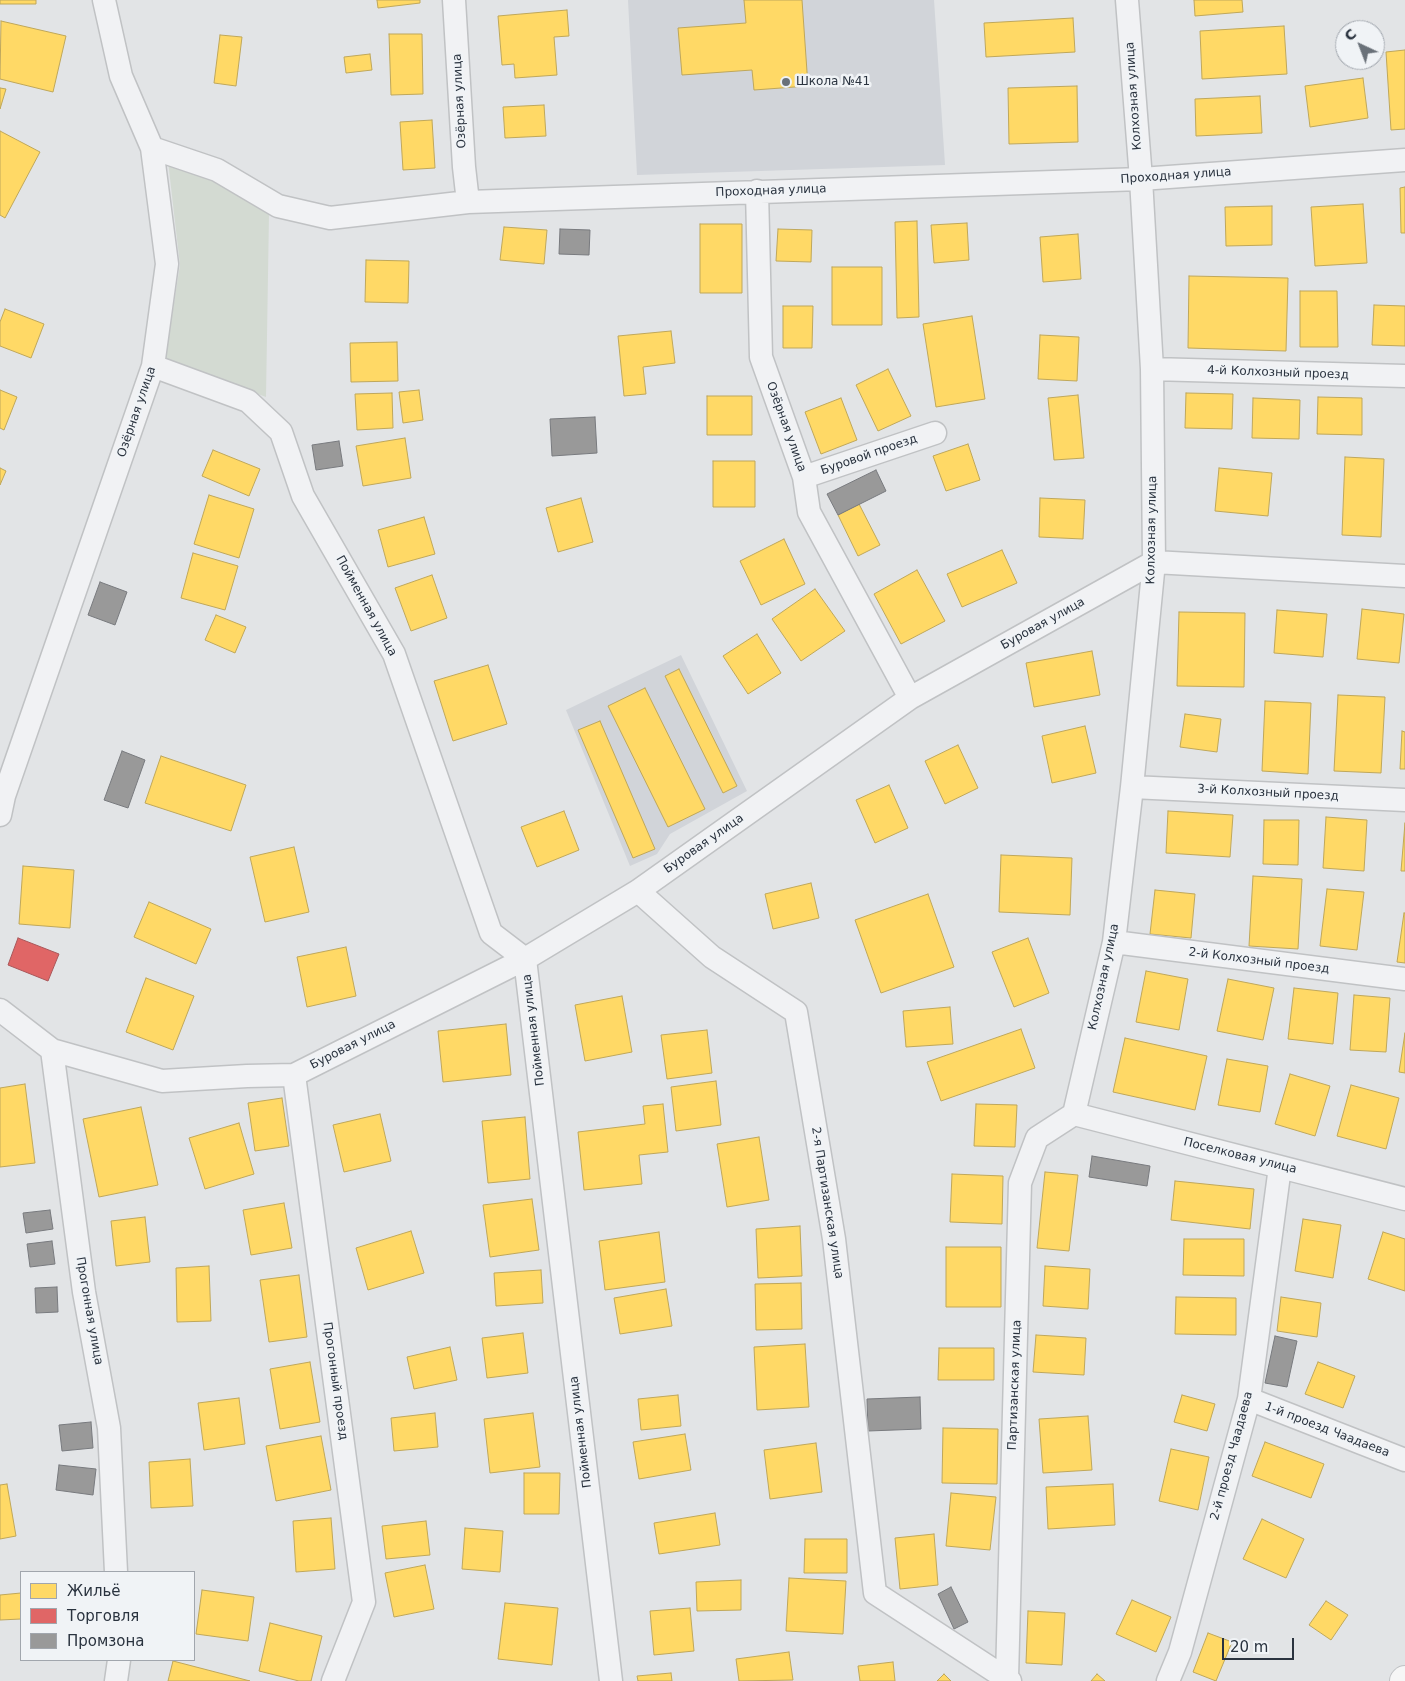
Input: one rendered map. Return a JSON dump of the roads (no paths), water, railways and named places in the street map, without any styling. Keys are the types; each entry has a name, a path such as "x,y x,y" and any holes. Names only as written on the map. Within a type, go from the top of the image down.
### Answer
{"street":[{"name":"Озёрная улица","path":"1,802 153,366 167,264 152,148 121,76 104,0"},
{"name":"Озёрная улица","path":"454,0 464,167 468,202"},
{"name":"Колхозная улица","path":"1074,1114 1114,942 1132,786 1154,562 1152,369 1141,179 1127,0"},
{"name":"Проходная улица","path":"152,148 217,170 278,206 330,218 468,202 1141,179 1405,160"},
{"name":"Озёрная улица","path":"757,191 761,357 804,477 809,512 910,698"},
{"name":"Пойменная улица","path":"153,366 248,401 281,432 303,496 394,654 491,933 525,959 611,1681"},
{"name":"4-й Колхозный проезд","path":"1152,369 1405,376"},
{"name":"Буровой проезд","path":"804,477 935,433"},
{"name":"Буровая улица","path":"0,1010 52,1050 162,1081 294,1075 525,959 638,891 910,698 1154,562"},
{"path":"1154,562 1405,576"},
{"name":"3-й Колхозный проезд","path":"1132,786 1405,800"},
{"name":"2-я Партизанская улица","path":"638,891 712,957 796,1012 834,1239 875,1593"},
{"name":"2-й Колхозный проезд","path":"1114,942 1405,980"},
{"name":"Прогонная улица","path":"52,1050 84,1292 109,1428 116,1571"},
{"name":"Прогонный проезд","path":"294,1075 364,1602 333,1681"},
{"name":"Партизанская улица","path":"1008,1680 1020,1183 1037,1138 1074,1114"},
{"name":"Поселковая улица","path":"1074,1114 1405,1199"},
{"name":"2-й проезд Чаадаева","path":"1168,1681 1180,1652 1249,1399 1280,1167"},
{"name":"1-й проезд Чаадаева","path":"1249,1399 1405,1460"},
{"name":"Партизанская улица","path":"875,1593 1008,1680"},
{"path":"116,1681 119,1661"}],"place":[{"name":"Школа №41","path":"786,82"}]}
